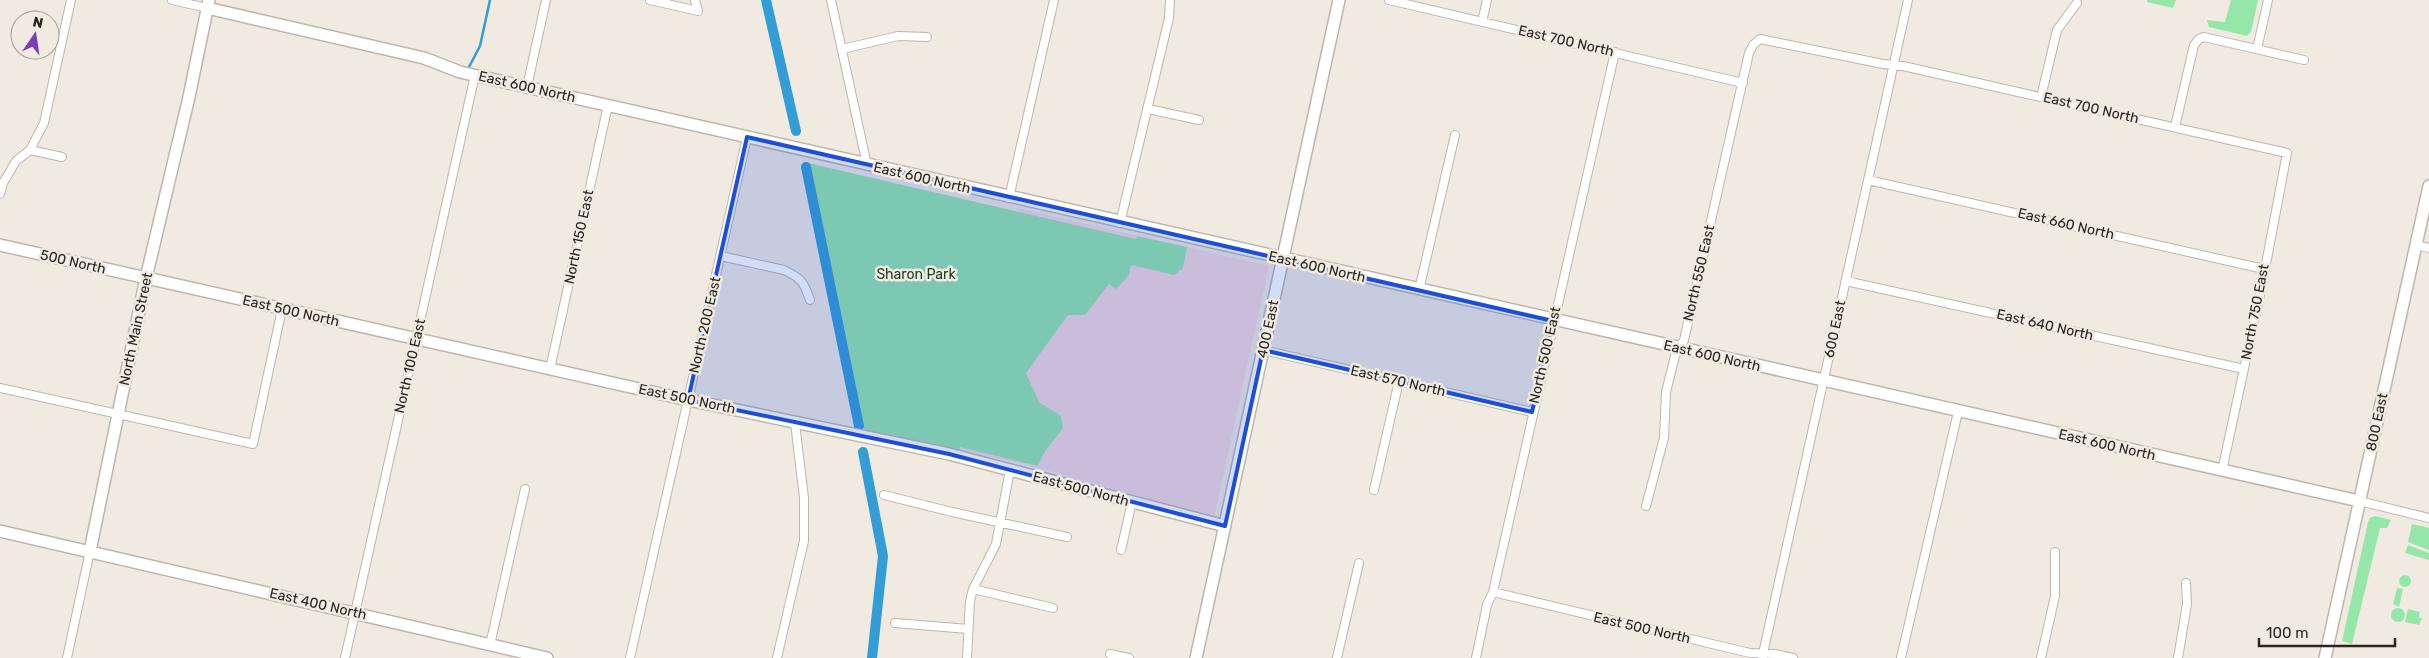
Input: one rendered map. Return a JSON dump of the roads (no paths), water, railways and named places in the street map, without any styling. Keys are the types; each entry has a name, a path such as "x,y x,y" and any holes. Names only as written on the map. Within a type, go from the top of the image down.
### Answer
{"street":[{"path":"0,194 3,183 16,162 30,150 44,123 71,0"},
{"path":"172,0 208,4"},
{"path":"527,86 546,0"},
{"path":"650,0 698,11 695,0"},
{"path":"831,0 867,165"},
{"path":"1009,198 1054,0"},
{"path":"1120,223 1170,18 1170,0"},
{"name":"400 East","path":"1196,658 1339,0"},
{"name":"East 700 North","path":"1389,0 1615,52 1670,68 1743,83"},
{"path":"1482,22 1487,0"},
{"name":"600 East","path":"1763,656 1908,0"},
{"path":"2257,49 2268,0"},
{"path":"2041,97 2057,30 2077,2"},
{"name":"East 600 North","path":"208,4 424,58 445,67 1009,198 2429,518"},
{"name":"North Main Street","path":"67,658 119,416 146,278 189,97 208,4"},
{"path":"842,48 898,36 926,37"},
{"path":"2175,127 2196,42 2204,37 2304,60"},
{"name":"East 700 North","path":"1756,41 1766,39 1894,65 2287,153"},
{"name":"North 550 East","path":"1646,506 1664,438 1666,392 1675,356 1684,340 1751,48 1756,41"},
{"name":"North 500 East","path":"1476,658 1488,605 1493,592 1532,412 1615,52"},
{"name":"North 100 East","path":"345,658 476,74"},
{"name":"North 150 East","path":"550,369 608,105"},
{"path":"1148,109 1199,120"},
{"path":"1419,290 1455,135"},
{"name":"North 200 East","path":"630,658 722,256 747,137"},
{"path":"30,150 62,157"},
{"name":"North 750 East","path":"2222,471 2287,153"},
{"name":"East 660 North","path":"1868,180 2264,269"},
{"name":"800 East","path":"2325,658 2429,186"},
{"path":"2416,244 2429,248"},
{"name":"500 North","path":"0,245 146,278"},
{"path":"722,256 784,270 793,274 804,284 810,300"},
{"name":"East 500 North","path":"146,278 688,400 949,454 1225,526"},
{"name":"East 640 North","path":"1846,280 2244,370"},
{"path":"0,388 119,416 253,444 282,309"},
{"name":"East 570 North","path":"1263,350 1532,412"},
{"path":"1374,490 1399,381"},
{"path":"1901,658 1958,412"},
{"path":"778,658 804,541 804,498 795,423"},
{"path":"966,658 973,590 993,553 1001,522 1010,470"},
{"path":"490,645 525,489"},
{"path":"884,495 1067,537"},
{"path":"1121,550 1132,502"},
{"name":"East 400 North","path":"0,532 90,551 547,658"},
{"path":"2041,658 2055,596 2054,552"},
{"path":"1338,658 1359,562"},
{"path":"2178,658 2186,604 2186,583"},
{"path":"973,590 1053,608"},
{"name":"East 500 North","path":"1493,592 1763,656 1793,658"},
{"path":"894,623 968,629"},
{"path":"1110,654 1129,658"}],"waterway":[{"path":"469,67 480,46 490,0"},
{"path":"766,0 796,131"},
{"path":"806,167 859,426"},
{"path":"863,452 883,556 872,658"}],"park label":[{"name":"Sharon Park","path":"916,274"}]}
